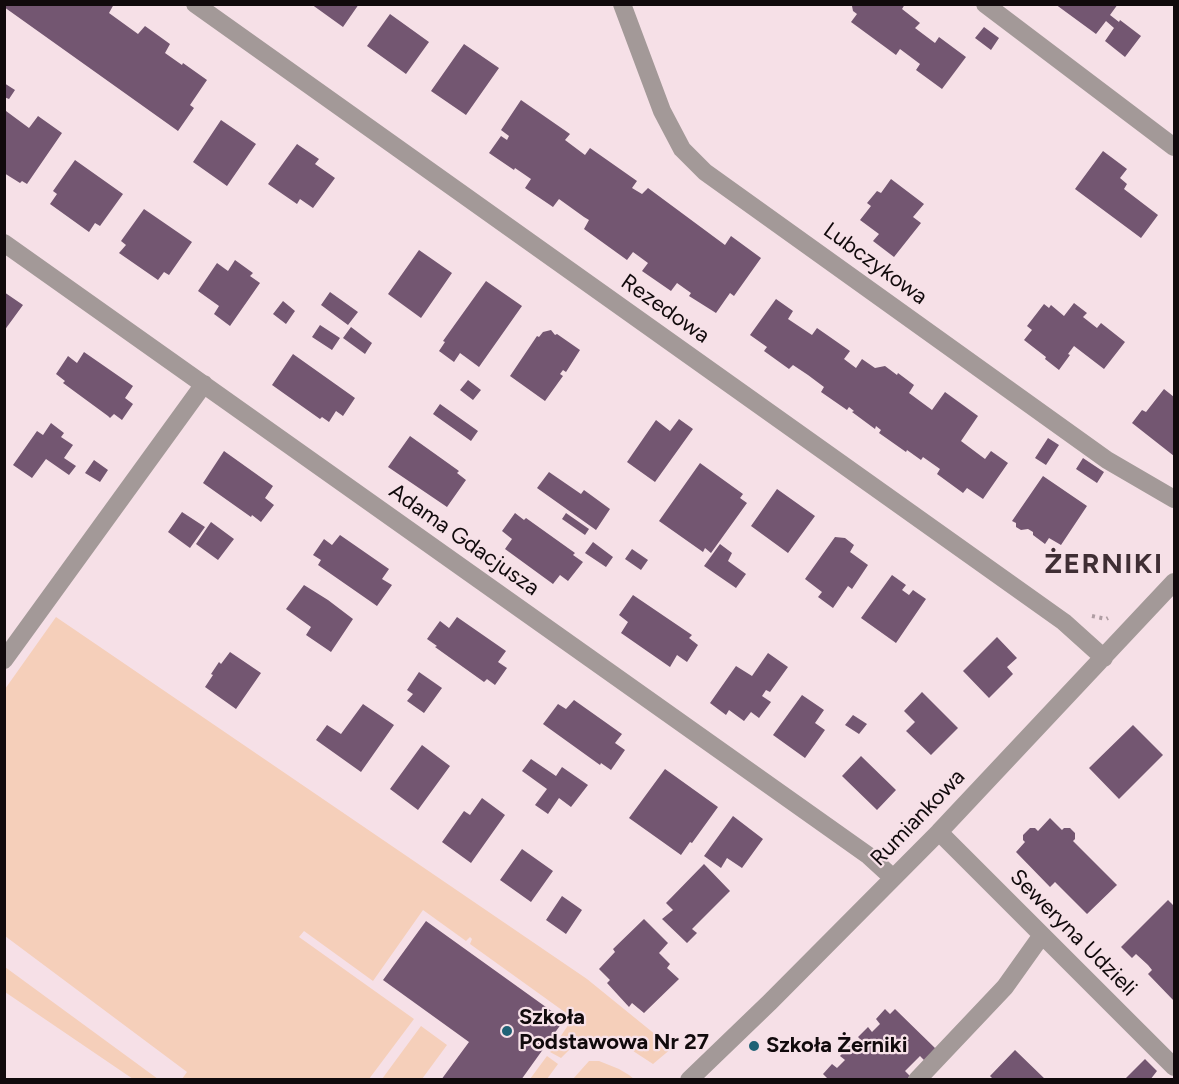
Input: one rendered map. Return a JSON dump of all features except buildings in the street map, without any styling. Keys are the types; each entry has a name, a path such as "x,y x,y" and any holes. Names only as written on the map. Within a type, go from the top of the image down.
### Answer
{"street":[{"name":"Rezedowa","path":"195,4 1064,622 1104,658"},
{"name":"Lubczykowa","path":"622,4 662,111 682,149 705,172 1107,460 1174,499"},
{"path":"985,4 1174,147"},
{"name":"Adama Gdacjusza","path":"4,243 869,856 893,878"},
{"path":"4,660 204,384"},
{"name":"Rumiankowa","path":"689,1080 939,832 1174,582"},
{"name":"Seweryna Udzieli","path":"939,832 1174,1067"},
{"path":"916,1080 1005,987 1042,935"}],"shaded area":[{"path":"56,617 587,979 672,1048 653,1064 630,1049 609,1042 582,1043 570,1049 561,1058 550,1052 573,1018 470,944 472,939 470,937 466,941 423,910 373,981 304,931 299,937 414,1019 369,1079 182,1079 187,1072 5,936 5,689"},
{"path":"4,967 158,1079 133,1079 5,992"},
{"path":"421,1026 447,1045 422,1079 382,1079"},
{"path":"547,1056 558,1064 547,1079 530,1079"},
{"path":"589,1061 599,1061 619,1069 634,1079 573,1079"}],"place":[{"name":"Szkoła Podstawowa Nr 27","path":"507,1031"},
{"name":"Szkoła Żerniki","path":"754,1046"}],"district":[{"name":"ŻERNIKI","path":"1104,565"}]}
